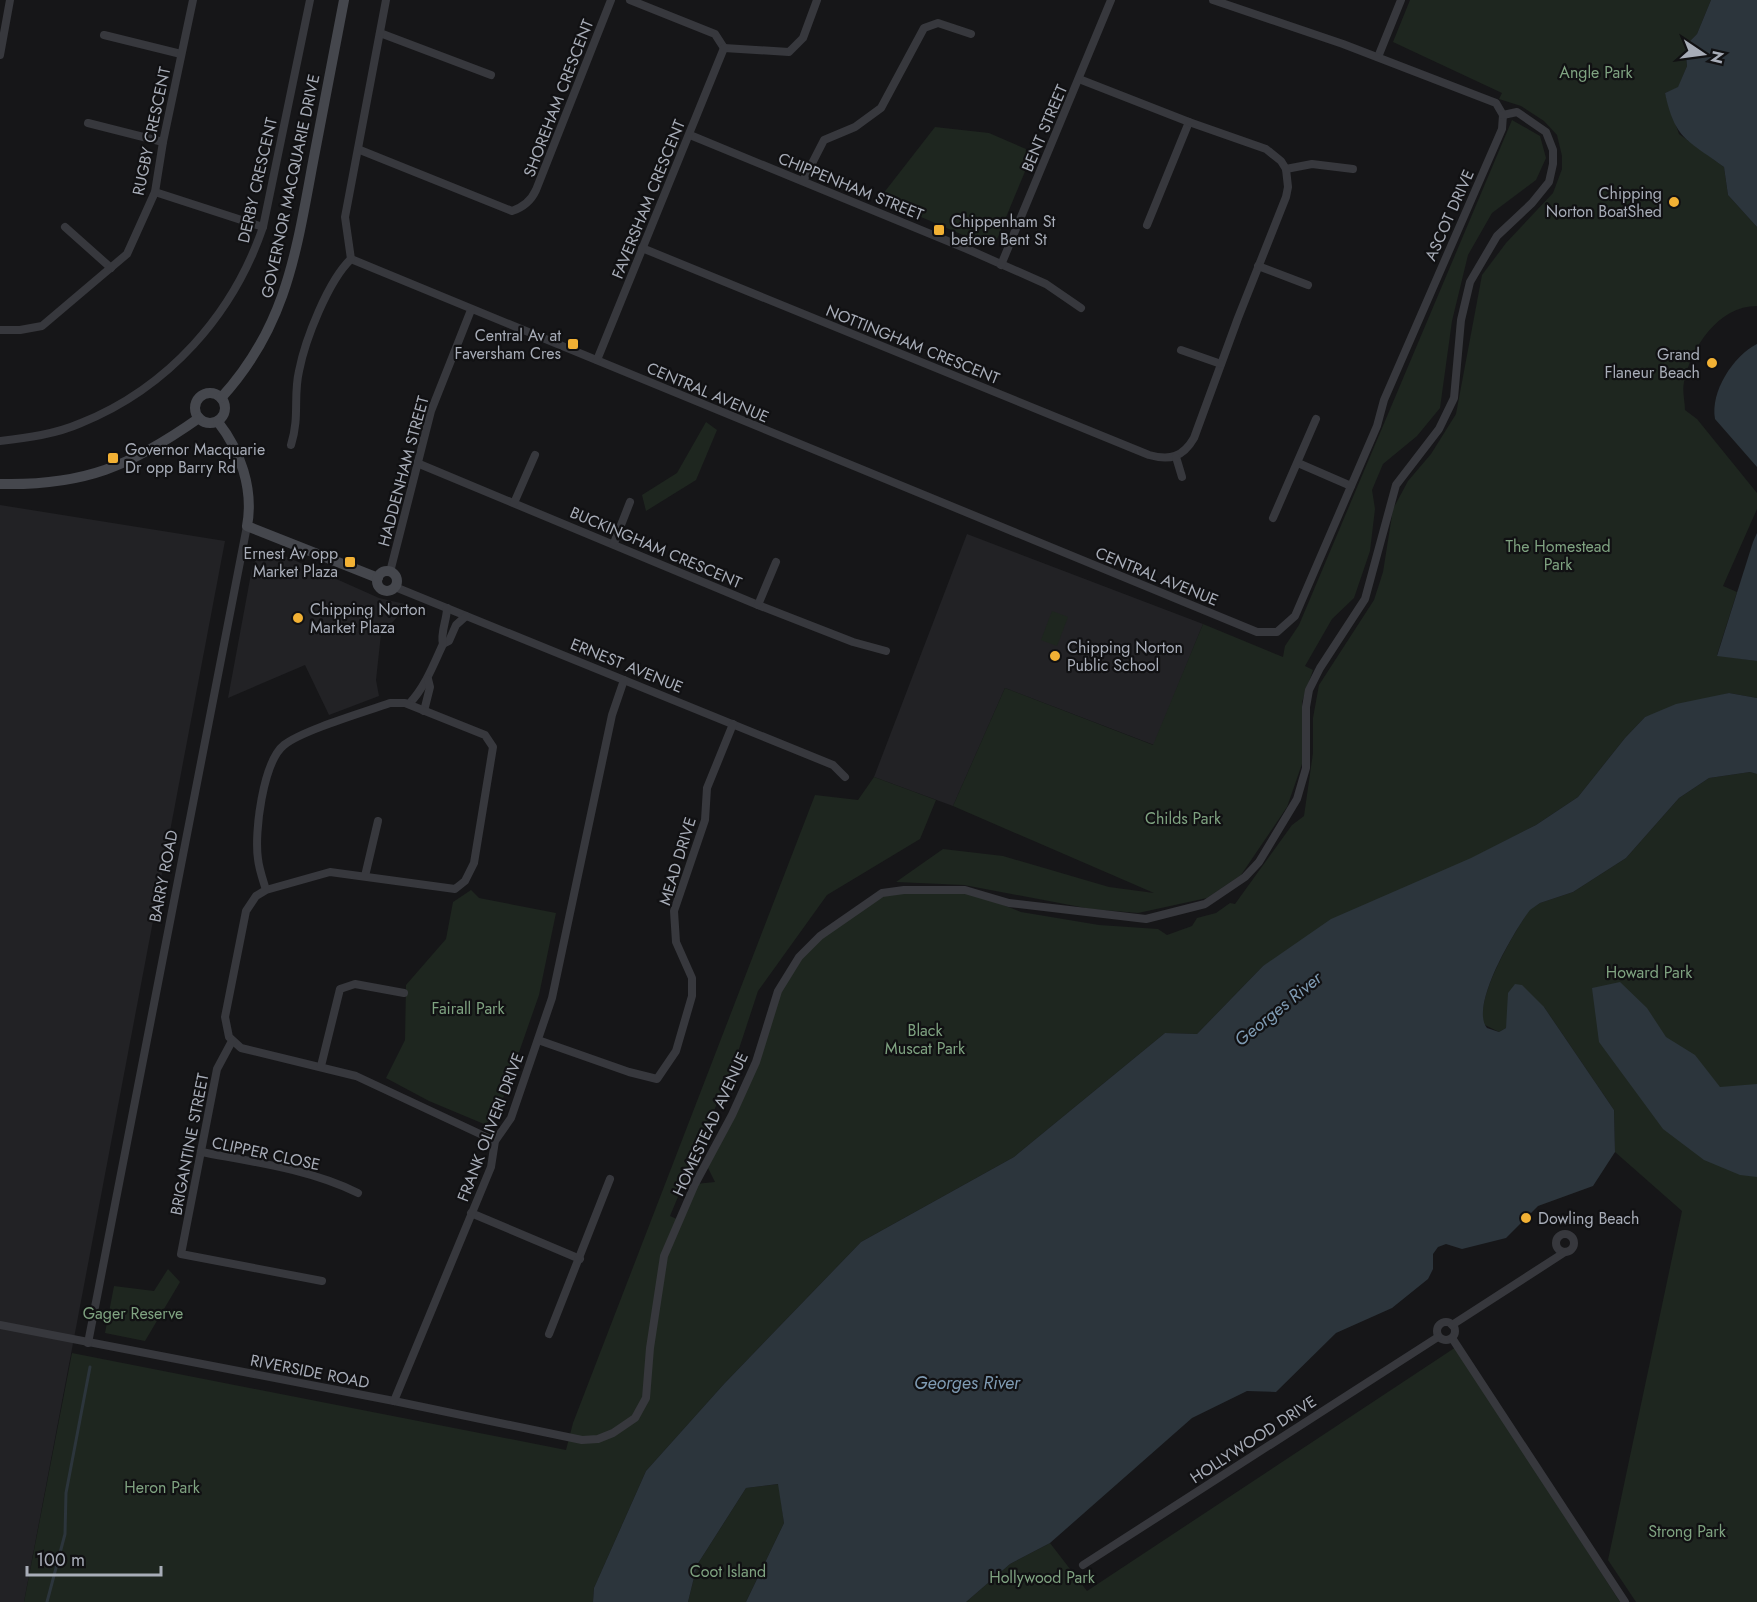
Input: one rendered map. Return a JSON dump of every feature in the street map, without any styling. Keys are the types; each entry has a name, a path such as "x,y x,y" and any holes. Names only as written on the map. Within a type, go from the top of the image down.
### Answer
{"main road":[{"name":"GOVERNOR MACQUARIE DRIVE","path":"221,398 253,358 284,297 304,208 344,0"},
{"path":"212,393 221,398 225,411 218,422 207,423 199,418 196,403 202,395 212,393"},
{"path":"0,484 73,479 114,468 159,446 199,418"},
{"name":"BARRY ROAD","path":"218,422 235,448 243,472 249,501 247,526"},
{"path":"247,526 378,578"},
{"path":"384,572 390,572 396,578 395,587 387,591 381,590 378,578 384,572"}],"street":[{"path":"0,56 10,0"},
{"name":"RUGBY CRESCENT","path":"0,330 20,330 42,326 127,254 155,192 163,142 193,0"},
{"name":"DERBY CRESCENT","path":"0,441 79,424 132,395 164,373 200,339 232,296 251,262 263,227 310,0"},
{"path":"291,445 297,424 298,373 309,338 338,271 351,259 345,217 360,150 386,0"},
{"name":"SHOREHAM CRESCENT","path":"360,150 512,211 518,209 531,200 536,190 611,0"},
{"path":"630,0 715,34 724,48 789,52 803,38 817,0"},
{"name":"BENT STREET","path":"1001,265 1111,0"},
{"path":"1213,0 1378,57 1496,103 1503,115"},
{"path":"1378,57 1401,0"},
{"path":"802,181 824,140 855,127 881,108 924,28 938,23 971,34"},
{"path":"380,33 491,75"},
{"path":"104,35 181,54"},
{"name":"FAVERSHAM CRESCENT","path":"597,360 724,48"},
{"path":"1079,79 1266,149 1275,154 1286,169 1288,188 1286,197 1194,438 1183,454 1176,457 1182,477"},
{"name":"HOMESTEAD AVENUE","path":"613,1433 635,1418 646,1398 650,1348 664,1256 695,1184 732,1115 756,1062 778,991 810,945 851,912 882,893 965,890 1009,903 1146,919 1205,904 1245,878 1259,862 1297,799 1306,768 1306,707 1309,690 1320,668 1365,599 1396,485 1439,429 1454,398 1461,320 1470,282 1497,236 1532,203 1549,182 1553,150 1546,132 1517,112 1503,115"},
{"name":"ASCOT DRIVE","path":"1295,616 1377,426 1388,389 1502,129 1503,115"},
{"path":"1147,225 1189,122"},
{"path":"88,123 163,142"},
{"name":"CHIPPENHAM STREET","path":"690,135 1046,284 1080,308"},
{"path":"1286,169 1312,164 1353,169"},
{"path":"155,192 263,227"},
{"path":"65,227 111,268"},
{"name":"NOTTINGHAM CRESCENT","path":"642,248 1149,454 1168,458 1176,457"},
{"name":"CENTRAL AVENUE","path":"351,259 1257,632 1277,632 1295,616"},
{"path":"1258,266 1308,285"},
{"name":"HADDENHAM STREET","path":"390,572 436,396 471,310"},
{"path":"1181,350 1221,364"},
{"path":"1273,519 1316,419"},
{"path":"513,503 535,454"},
{"name":"BUCKINGHAM CRESCENT","path":"417,463 614,543 758,605 853,642 886,651"},
{"path":"1298,463 1351,486"},
{"path":"614,543 630,502"},
{"name":"BARRY ROAD","path":"88,1343 247,526"},
{"path":"758,605 776,562"},
{"name":"ERNEST AVENUE","path":"395,587 832,765 845,777"},
{"path":"443,644 441,638 447,621 447,608"},
{"path":"409,705 417,696 422,684 428,679 443,644 449,641 456,625 466,616"},
{"path":"424,711 430,687 428,679"},
{"name":"FRANK OLIVERI DRIVE","path":"394,1401 491,1167 495,1141 511,1118 552,998 612,715 624,680"},
{"path":"266,890 258,859 257,834 270,763 276,752 296,738 390,703 409,705 485,735 493,747 474,863 465,881 455,889 330,872 266,890 256,896 246,911 225,1017 226,1031 232,1041 251,1052 321,1066 356,1076 495,1141"},
{"name":"MEAD DRIVE","path":"538,1040 629,1072 657,1079 676,1051 692,996 692,978 676,942 674,911 705,819 707,788 733,724"},
{"path":"365,876 378,821"},
{"path":"321,1066 340,989 355,984 404,993"},
{"name":"BRIGANTINE STREET","path":"232,1041 217,1069 181,1254 322,1281"},
{"name":"CLIPPER CLOSE","path":"201,1152 279,1166 340,1184 358,1193"},
{"path":"549,1334 610,1179"},
{"path":"471,1213 580,1259"},
{"path":"1452,1325 1565,1252"},
{"path":"1447,1322 1452,1325 1455,1330 1452,1338 1446,1341 1438,1337 1437,1328 1441,1323 1447,1322"},
{"name":"RIVERSIDE ROAD","path":"0,1325 394,1401 582,1440 598,1439 613,1433"},
{"name":"HOLLYWOOD DRIVE","path":"1083,1565 1438,1337"},
{"path":"1452,1338 1625,1602"}],"shaded area":[{"path":"0,505 225,541 24,1602 0,1602"},
{"name":"Chipping Norton Public School","path":"967,534 1203,624 1154,745 1005,688 953,806 874,777"},
{"path":"269,549 379,598 409,605 381,634 376,680 379,696 329,715 305,665 228,698 253,563"}],"green space":[{"path":"1410,0 1711,0 1697,34 1685,46 1687,66 1678,88 1665,93 1679,134 1724,167 1728,195 1757,227 1757,306 1730,313 1708,331 1693,356 1684,382 1683,393 1685,410 1697,419 1757,493 1757,509 1723,586 1737,592 1717,655 1757,661 1757,698 1729,693 1645,717 1625,738 1578,797 1536,825 1263,966 1197,1034 1165,1033 1014,1157 861,1242 724,1384 646,1471 594,1588 593,1602 24,1602 72,1353 566,1450 573,1423 815,795 858,800 874,777 936,800 920,839 827,895 758,991 736,1058 670,1216 679,1220 695,1184 715,1182 706,1164 756,1062 778,991 810,945 882,893 965,890 1021,912 1099,925 1158,929 1167,935 1192,926 1197,918 1216,913 1230,903 1235,904 1292,825 1304,816 1313,753 1313,718 1319,685 1374,600 1383,572 1393,509 1408,481 1431,454 1456,414 1482,275 1506,243 1553,193 1562,169 1562,156 1557,135 1544,121 1521,106 1499,99 1502,93 1393,42"},
{"name":"Childs Park","path":"1512,120 1540,136 1546,158 1536,180 1492,213 1468,255 1452,321 1440,408 1417,436 1383,464 1372,490 1375,509 1370,551 1354,598 1332,619 1305,666 1313,670 1302,702 1302,764 1287,807 1241,875 1207,898 1138,913 1091,909 964,885 896,882 943,849 1003,856 1109,887 1154,893 953,806 1005,688 1153,745 1203,624 1283,657 1285,646 1299,625"},
{"path":"935,127 989,133 1033,152 995,244 984,244 879,199"},
{"path":"706,422 717,430 696,480 646,511 642,495 677,473"},
{"path":"1052,611 1068,617 1057,646 1041,640"},
{"name":"Howard Park","path":"1750,772 1757,774 1757,1602 1636,1602 1608,1560 1682,1211 1615,1152 1614,1110 1544,1007 1508,1017 1506,1028 1499,1032 1483,1024 1485,997 1498,965 1529,910 1540,903 1573,892 1626,858 1679,798 1709,778"},
{"name":"Fairall Park","path":"471,890 479,898 556,913 539,995 496,1118 484,1124 429,1101 386,1078 405,1040 406,985 446,939 453,902"},
{"name":"Gager Reserve","path":"168,1269 180,1282 145,1341 105,1333 114,1286 154,1291"},
{"name":"Hollywood Park","path":"1456,1347 1620,1602 966,1602 1010,1564 1050,1543 1087,1591"},
{"name":"Coot Island","path":"779,1484 784,1523 746,1602 688,1602 697,1565 746,1488"}],"water":[{"path":"1711,0 1757,0 1757,227 1728,195 1724,167 1692,144 1679,130 1673,121 1665,93 1678,87 1687,66 1685,46 1697,34"},
{"path":"1757,344 1757,467 1715,419 1714,409 1725,376 1740,357"},
{"path":"1757,533 1757,661 1717,656 1753,542"},
{"name":"Georges River","path":"1729,693 1757,698 1757,774 1750,772 1709,778 1679,798 1626,858 1573,892 1540,903 1530,910 1496,968 1484,1003 1483,1017 1487,1028 1499,1032 1506,1028 1508,993 1515,984 1522,985 1544,1007 1614,1110 1615,1152 1593,1186 1538,1206 1506,1238 1462,1249 1446,1244 1438,1247 1433,1254 1433,1269 1428,1279 1392,1308 1336,1333 1276,1392 1247,1391 1192,1418 1050,1543 1010,1564 966,1602 746,1602 784,1523 778,1484 746,1488 697,1565 688,1602 593,1602 594,1588 646,1471 724,1384 861,1242 1014,1157 1165,1033 1197,1034 1263,966 1331,919 1471,858 1536,825 1578,797 1625,738 1645,717 1676,704"},
{"path":"1620,982 1647,1008 1666,1037 1695,1055 1720,1087 1757,1084 1757,1177 1740,1175 1704,1160 1663,1129 1599,1042 1592,988"}],"waterway":[{"path":"47,1602 65,1534 66,1493 90,1367"}],"place":[{"name":"Chipping Norton BoatShed","path":"1674,202"},
{"name":"Chippenham St before Bent St","path":"939,230"},
{"name":"Central Av at Faversham Cres","path":"573,344"},
{"name":"Grand Flaneur Beach","path":"1712,363"},
{"name":"Governor Macquarie Dr opp Barry Rd","path":"113,458"},
{"name":"Ernest Av opp Market Plaza","path":"350,562"},
{"name":"Chipping Norton Market Plaza","path":"298,618"},
{"name":"Chipping Norton Public School","path":"1055,656"},
{"name":"Dowling Beach","path":"1526,1218"}],"park label":[{"name":"Angle Park","path":"1596,72"},
{"name":"The Homestead Park","path":"1558,555"},
{"name":"Black Muscat Park","path":"925,1039"},
{"name":"Heron Park","path":"162,1487"},
{"name":"Strong Park","path":"1687,1531"}]}
